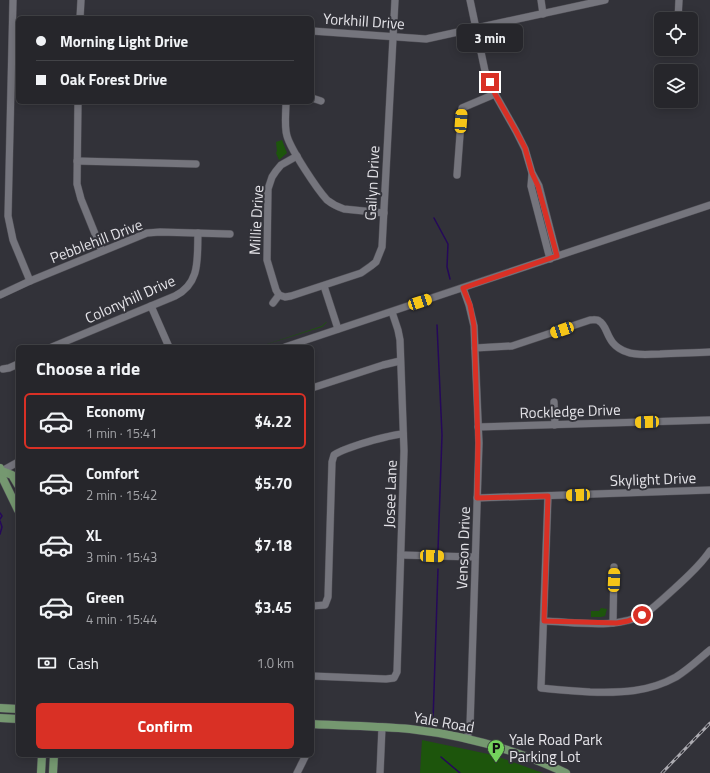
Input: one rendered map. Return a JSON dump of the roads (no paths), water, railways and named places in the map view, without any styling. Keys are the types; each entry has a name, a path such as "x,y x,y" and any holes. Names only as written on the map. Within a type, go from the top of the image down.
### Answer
{"main road":[{"path":"1,470 12,475 16,482"},
{"path":"1,470 3,479 16,506"},
{"path":"0,708 16,709"},
{"path":"0,718 16,719"},
{"name":"Yale Road","path":"314,724 417,730 466,739 525,756 566,773"},
{"path":"41,773 42,757"},
{"path":"53,773 54,757"}],"street":[{"path":"13,0 8,211 13,240 30,281"},
{"path":"80,16 81,0"},
{"name":"Gailyn Drive","path":"279,295 285,297 291,296 361,273 374,264 378,259 382,247 395,0"},
{"path":"470,0 485,71 495,94 525,148 532,173 538,186 557,256"},
{"path":"541,0 543,14"},
{"name":"Yorkhill Drive","path":"314,31 426,39 605,0"},
{"path":"678,12 679,0"},
{"path":"457,175 462,108 495,94"},
{"path":"314,99 321,101"},
{"path":"78,104 77,180 79,193 102,251"},
{"path":"286,104 286,135 297,156 321,192 330,202 344,209 384,213"},
{"name":"Millie Drive","path":"279,295 276,290 267,260 268,189 272,177 281,165 297,156"},
{"path":"77,161 196,164"},
{"path":"532,173 531,186 550,259"},
{"path":"291,345 710,205"},
{"name":"Pebblehill Drive","path":"0,295 30,281 147,233 230,234"},
{"name":"Colonyhill Drive","path":"57,345 180,293 191,284 197,268 198,233"},
{"path":"324,286 338,329"},
{"name":"Venson Drive","path":"463,288 471,310 475,348 478,427 470,726 466,739"},
{"path":"273,303 279,295"},
{"path":"151,306 167,345"},
{"name":"Josee Lane","path":"314,676 379,679 394,678 397,672 403,434 399,336 392,312"},
{"path":"475,348 512,346 600,317 613,344 628,353 710,352"},
{"path":"314,387 389,363 400,361"},
{"path":"1,370 16,365"},
{"path":"554,402 555,425"},
{"name":"Rockledge Drive","path":"478,427 710,420"},
{"path":"314,606 325,605 328,597 333,458 344,450 387,436 403,434"},
{"path":"1,470 16,463"},
{"name":"Skylight Drive","path":"477,498 710,490"},
{"path":"548,496 542,688 611,693 637,691 656,686 676,677 710,650"},
{"path":"544,621 613,623 632,619 650,610 691,574 710,551"},
{"path":"401,555 475,557"},
{"path":"613,623 614,567"},
{"path":"380,773 382,727"},
{"path":"297,773 305,757"}],"waterway":[{"path":"434,218 448,244 447,267 450,279"},
{"path":"437,325 442,435 438,550"},
{"path":"0,513 2,516 0,519"},
{"path":"0,521 2,527 0,534"},
{"path":"433,721 438,569"},
{"path":"441,757 460,773"}],"railway":[{"path":"662,773 710,723"}],"place":[{"name":"Yale Road Park Parking Lot","path":"496,763"}]}
